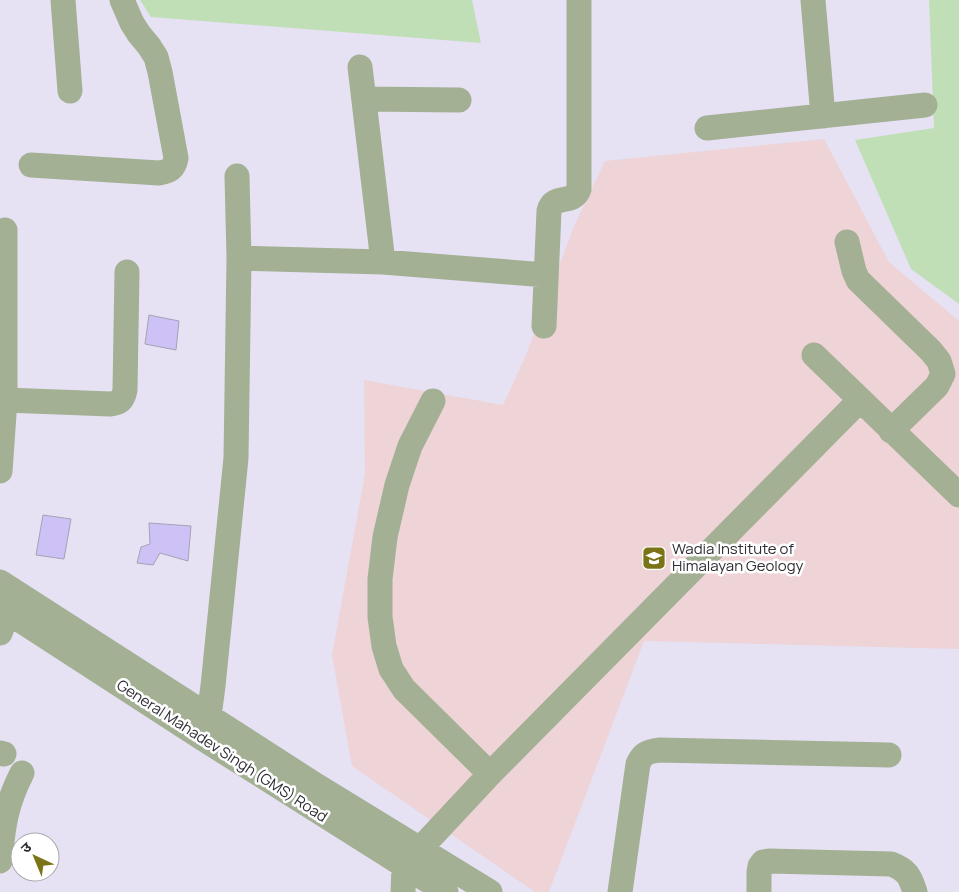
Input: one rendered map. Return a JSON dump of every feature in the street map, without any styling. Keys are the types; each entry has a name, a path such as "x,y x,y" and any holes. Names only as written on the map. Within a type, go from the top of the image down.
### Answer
{"street":[{"path":"62,0 70,92"},
{"path":"31,165 160,172 168,171 174,166 176,158 156,57 132,23 122,0"},
{"path":"544,326 550,205 559,200 573,197 578,194 580,189 579,0"},
{"path":"813,0 823,116"},
{"path":"360,67 383,262"},
{"path":"364,99 459,100"},
{"path":"707,128 925,105"},
{"path":"209,716 214,686 236,458 239,258 237,176"},
{"path":"0,471 5,400 5,230"},
{"path":"847,242 858,280 940,361 943,374 937,386 891,430"},
{"path":"239,258 383,262 546,275"},
{"path":"5,400 110,404 120,401 124,396 125,390 127,272"},
{"path":"814,355 959,495"},
{"path":"403,892 412,858 490,774 860,400"},
{"path":"433,401 408,454 397,485 385,537 380,579 380,617 384,646 391,670 404,689 490,774"},
{"path":"0,582 314,784 412,858 490,892"},
{"name":"General Mahadev Singh (GMS) Road","path":"3,618 202,738 412,858 446,892"},
{"path":"620,892 638,764 641,756 648,752 659,750 889,755"},
{"path":"0,862 7,808 22,773"},
{"path":"759,892 760,866 763,862 769,861 891,864 900,867 908,874 915,892"}],"shaded area":[{"name":"Wadia Institute of Himalayan Geology","path":"824,139 889,262 959,321 959,649 644,641 549,892 535,892 352,766 332,655 365,474 364,380 503,405 526,355 574,226 605,161"}],"green space":[{"path":"140,0 472,0 481,43 151,17"},
{"path":"929,0 959,0 959,304 911,269 855,140 934,128"}],"building":[{"path":"149,315 179,321 176,350 145,344"},
{"path":"43,515 71,519 64,559 36,555"},
{"path":"149,523 191,526 188,561 160,553 153,565 137,563 141,547 150,544"}],"place":[{"name":"Wadia Institute of Himalayan Geology","path":"654,558"}]}
